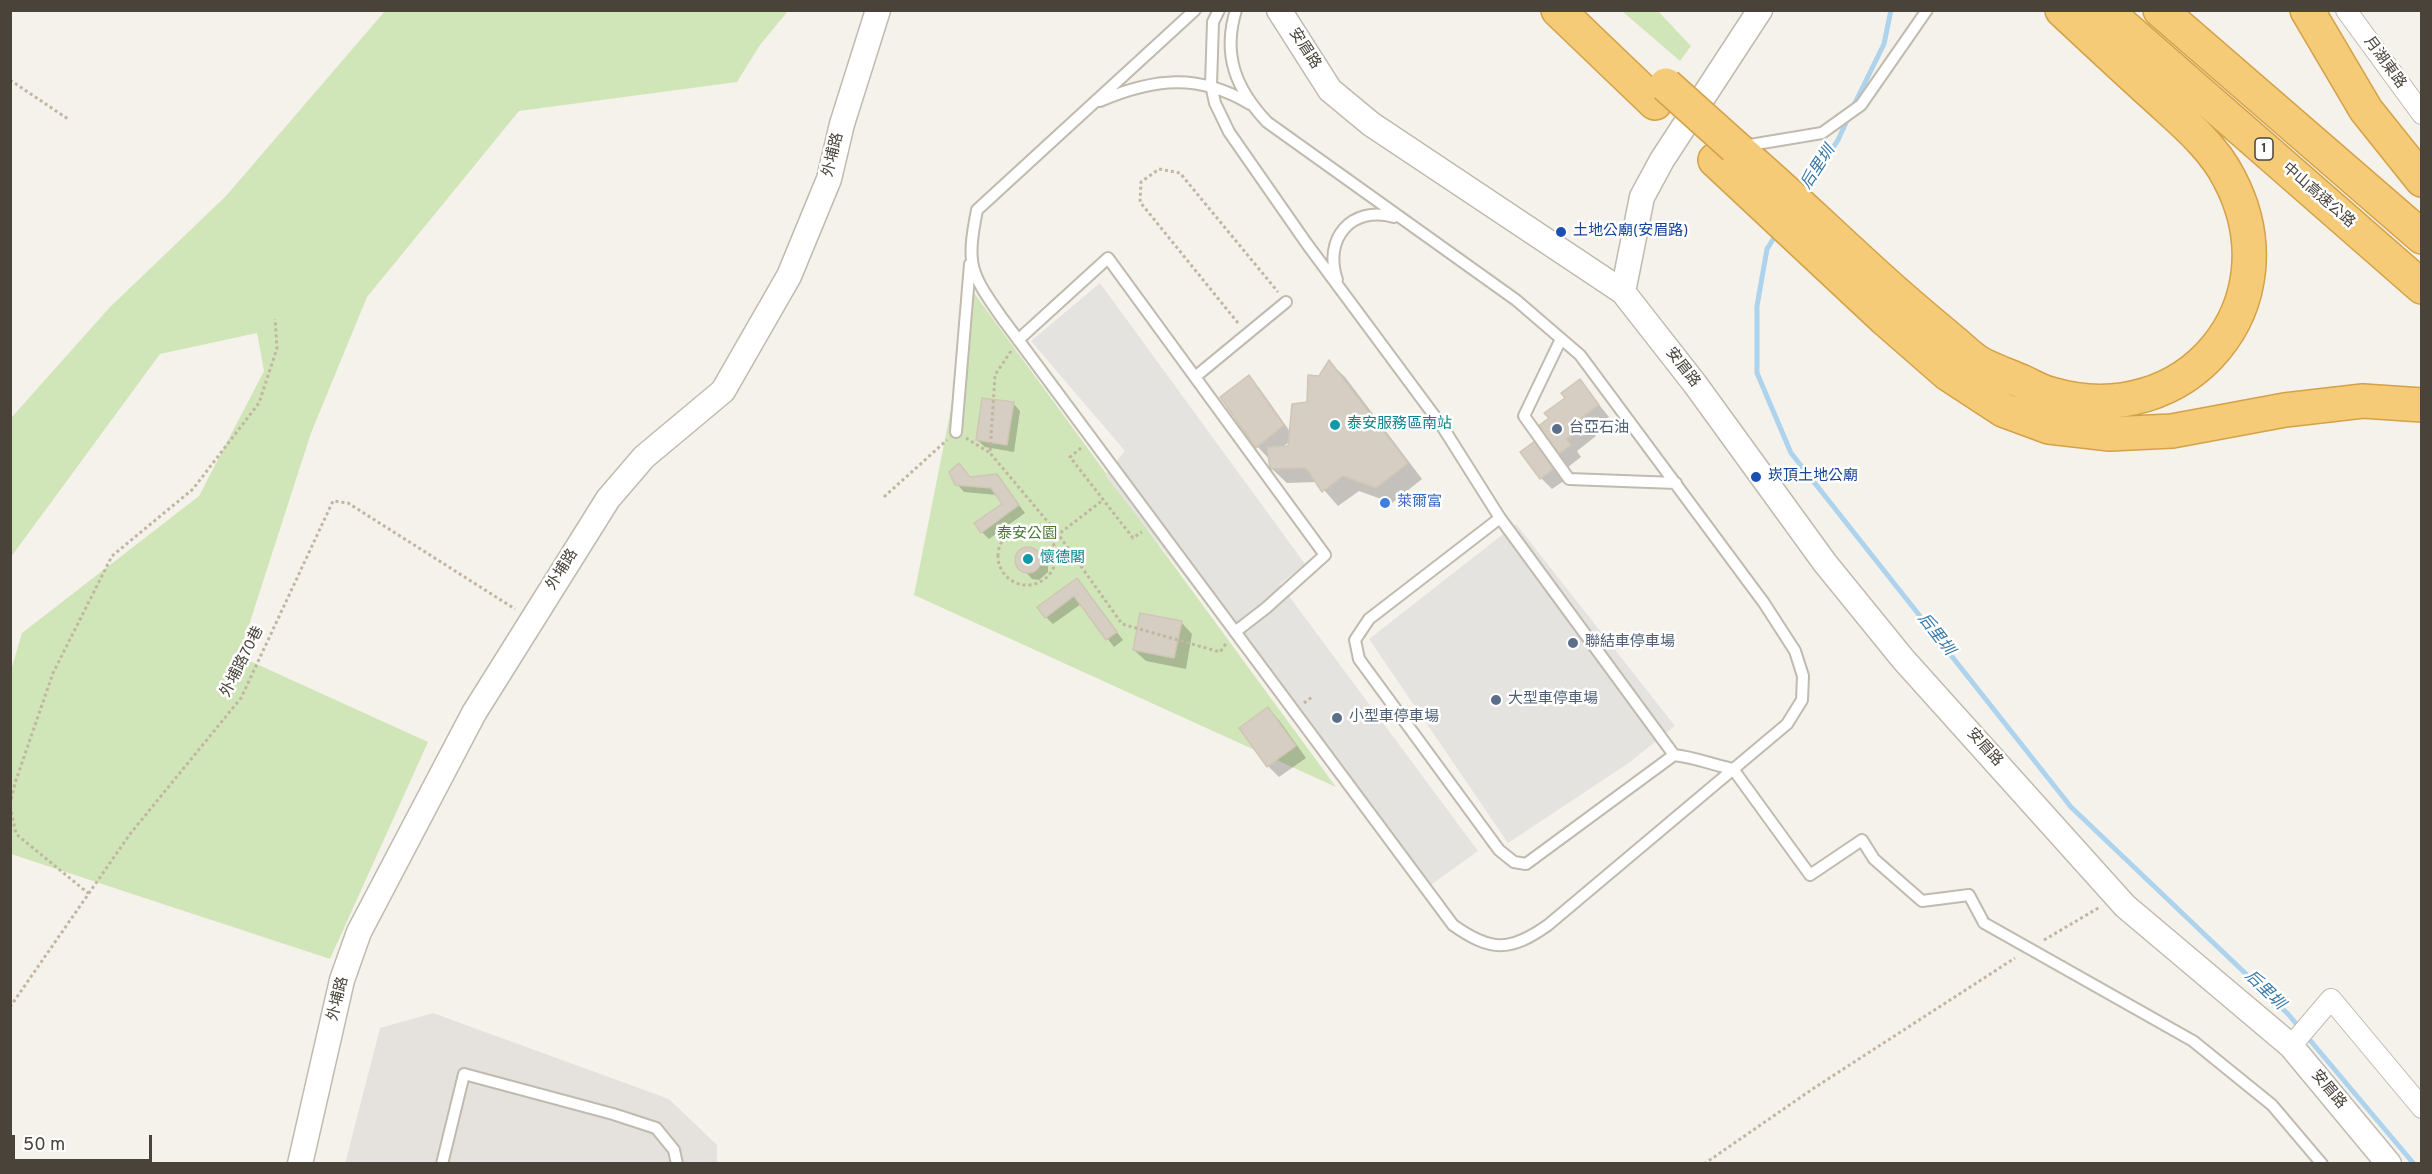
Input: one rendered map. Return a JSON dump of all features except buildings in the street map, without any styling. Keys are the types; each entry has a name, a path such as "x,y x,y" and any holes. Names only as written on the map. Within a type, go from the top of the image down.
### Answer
{"highway":[{"path":"1558,10 1661,94 1779,202 1804,226 1885,319 1948,374 2003,410 2049,427 2121,434 2172,431 2284,410 2363,401 2421,405"},
{"path":"1585,10 1661,94"},
{"path":"1804,226 1979,363 2048,394 2093,401 2122,400 2147,395 2183,379 2206,360 2234,322 2248,277 2250,253 2248,228 2234,187 2220,162 2180,119 2062,10"},
{"name":"中山高速公路","path":"2105,10 2421,287"},
{"name":"1","path":"2160,10 2421,237"},
{"path":"2307,10 2366,110 2421,180"}],"street":[{"name":"外埔路","path":"300,1164 342,981 359,933 474,712 608,499 644,457 723,391 789,276 829,179 842,124 878,10"},
{"name":"安眉路","path":"1279,10 1330,90 1371,124 1623,292 1695,384 1825,563 1902,659 2117,897 2291,1046 2389,1164"},
{"path":"1623,292 1642,197 1662,160 1760,10"},
{"name":"月湖東路","path":"2346,10 2421,114"},
{"path":"2291,1046 2331,999 2421,1108"}],"lane":[{"path":"956,432 970,252 977,210 1195,10"},
{"path":"1219,10 1213,22 1211,85 1215,103 1229,132 1307,244 1442,426 1500,518 1674,755"},
{"path":"970,252 973,269 982,288 1018,340 1436,903 1453,925 1475,940 1500,946 1526,940 1548,925 1787,724 1802,700 1803,676 1795,651 1764,603 1580,355 1516,300 1267,122 1251,104 1232,69 1230,29 1236,10"},
{"path":"1725,153 1822,133 1861,105 1925,13"},
{"path":"1093,104 1125,90 1167,82 1190,81 1230,92 1251,104"},
{"path":"1339,287 1332,261 1334,245 1343,228 1361,218 1381,213 1400,218"},
{"path":"1018,340 1108,258 1325,555 1266,608 1234,632"},
{"path":"1195,377 1286,302"},
{"path":"1561,339 1524,416 1569,479 1676,483"},
{"path":"1500,518 1369,619 1355,640 1359,660 1499,850 1514,862 1526,864 1674,755 1689,756 1710,765 1733,769 1810,875 1862,840 1875,858 1922,901 1969,895 1984,923 2193,1041 2272,1105 2322,1164"},
{"path":"442,1164 464,1074 613,1114 656,1128 674,1150 677,1164"}],"path":[{"path":"10,80 68,119"},
{"path":"1247,334 1140,202 1141,182 1159,169 1180,173 1286,302"},
{"path":"88,893 16,834 10,805 15,783 53,673 112,556 194,489 259,404 277,348 275,319"},
{"path":"990,453 994,375 1018,340"},
{"path":"884,497 956,432 990,453 1058,534 1122,624 1220,652 1234,632"},
{"path":"1092,440 1070,457 1132,538 1154,523"},
{"path":"1051,540 1103,500"},
{"name":"外埔路70巷","path":"10,1007 130,834 241,698 333,501 348,503 532,620"},
{"path":"1035,528 1051,540 1056,558 1054,567 1041,581 1033,584 1014,582 1001,569 999,550 1008,534 1017,529 1035,528"},
{"path":"2035,946 2117,897"},
{"path":"1704,1164 1814,1088 2015,958"}],"shaded area":[{"name":"小型車停車場","path":"1100,283 1305,564 1280,584 1478,851 1428,887 1105,475 1125,451 1031,341"},
{"name":"大型車停車場","path":"1516,524 1675,726 1630,762 1508,843 1369,639"},
{"path":"433,1013 669,1099 717,1145 717,1163 345,1164 380,1028"}],"green space":[{"path":"385,11 788,11 760,45 737,82 519,111 367,297 311,433 239,656 428,742 330,959 11,854 11,670 22,633 199,496 264,371 257,333 160,354 11,557 11,418 110,307 226,196"},
{"path":"1622,11 1658,11 1691,46 1680,61"},
{"name":"泰安公園","path":"974,293 1336,787 914,595"}],"waterway":[{"name":"后里圳","path":"1853,107 1884,44 1891,10"},
{"name":"后里圳","path":"1804,193 1838,140 1849,116"},
{"name":"后里圳","path":"1777,233 1767,249 1757,306 1757,373 1791,453 2071,807 2288,1014 2414,1164"}],"place":[{"name":"土地公廟(安眉路)","path":"1561,232"},
{"name":"泰安服務區南站","path":"1335,425"},
{"name":"台亞石油","path":"1557,429"},
{"name":"崁頂土地公廟","path":"1756,477"},
{"name":"萊爾富","path":"1385,503"},
{"name":"懷德閣","path":"1028,559"},
{"name":"聯結車停車場","path":"1573,643"},
{"name":"大型車停車場","path":"1496,700"},
{"name":"小型車停車場","path":"1337,718"}]}
